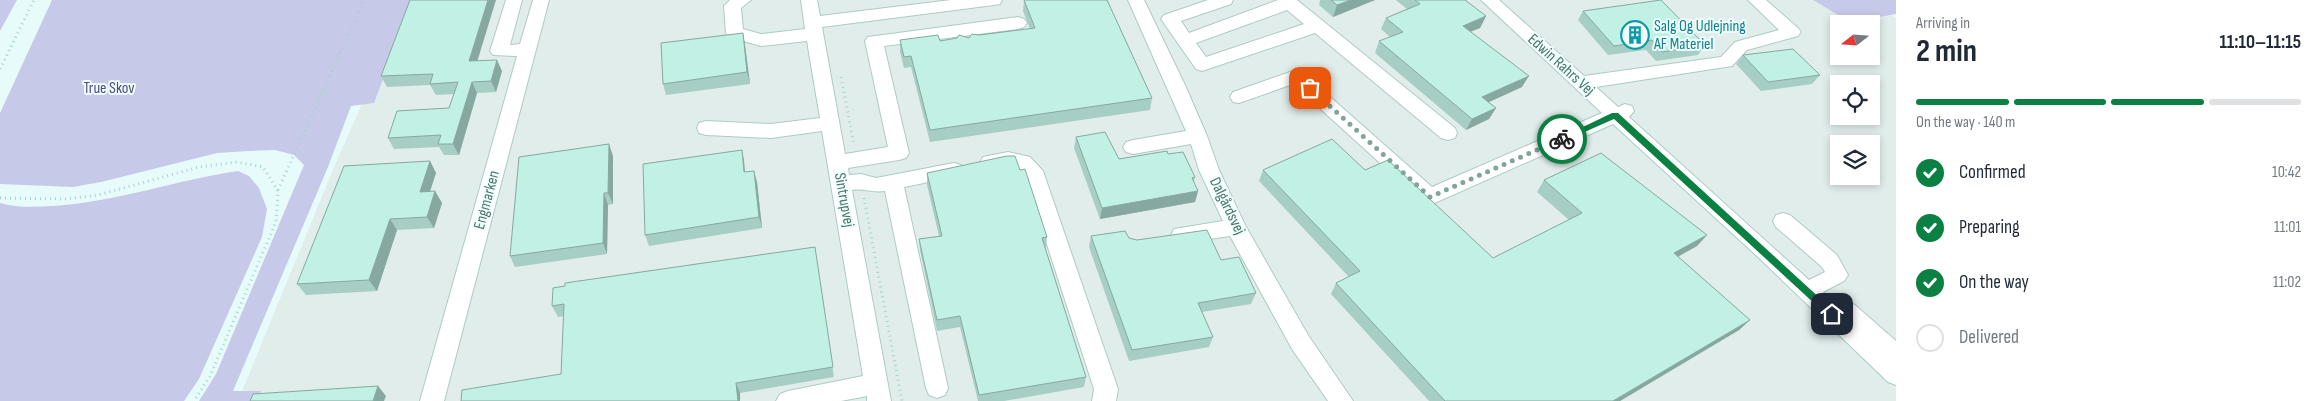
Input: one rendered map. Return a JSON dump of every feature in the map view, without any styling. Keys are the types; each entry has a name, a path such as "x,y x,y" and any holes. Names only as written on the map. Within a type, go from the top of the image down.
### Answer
{"street":[{"path":"514,0 499,51 528,50"},
{"name":"Engmarken","path":"432,401 541,0"},
{"path":"743,0 732,6 735,33 760,40 814,28 943,6 994,0"},
{"name":"Sintrupvej","path":"809,0 830,123 847,160 851,182 878,393"},
{"name":"Dalgårdsvej","path":"1136,0 1176,85 1198,136 1209,170 1236,227 1300,342 1341,401"},
{"path":"1225,0 1170,19 1202,65 1316,26"},
{"name":"Edwin Rahrs Vej","path":"1490,0 1586,81"},
{"name":"Edwin Rahrs Vej","path":"1503,0 1620,113 1812,288 1896,375"},
{"path":"1586,81 1726,62 1741,46 1792,32 1756,0"},
{"path":"1185,40 1288,1 1448,133"},
{"path":"943,6 950,31"},
{"path":"847,160 899,153 874,41 1018,22"},
{"path":"1239,96 1296,76 1430,197 1620,113"},
{"path":"706,128 771,131 830,123"},
{"path":"1133,147 1198,136"},
{"path":"851,182 876,185 893,183 1006,158 1023,161 1029,166 1036,180 1106,389 1104,401"},
{"path":"893,183 937,388"},
{"path":"1783,221 1830,261 1837,275 1812,288"},
{"path":"1162,237 1236,227"},
{"name":"Edwin Rahrs Vej","path":"1812,288 1896,355"},
{"path":"788,401 878,393"}],"path":[{"path":"0,69 34,0"},
{"path":"194,401 210,376 276,222 278,191 364,0"},
{"path":"841,76 847,160"},
{"path":"0,198 65,199 98,195 199,167 237,162 263,167 278,191"},
{"path":"851,182 902,401"}],"shaded area":[{"path":"408,0 1862,0 1896,18 1896,401 238,401 334,167"}],"green space":[{"path":"0,0 17,0 0,31"},
{"name":"True Skov","path":"52,0 413,0 374,103 351,106 328,167 233,391 261,391 258,401 199,401 216,374 304,165 294,155 275,150 217,153 101,182 73,187 0,184 0,113"},
{"path":"1813,0 1896,0 1896,14 1880,17 1880,15 1838,15"},
{"path":"238,171 249,176 259,188 267,209 262,237 199,379 184,401 0,401 0,203 26,207 76,204 123,196"}],"building":[{"path":"410,0 488,0 469,61 497,60 491,81 472,82 453,144 438,144 441,135 388,138 397,111 449,108 458,82 430,84 433,74 381,76"},
{"path":"1024,0 1107,0 1152,98 930,130 911,56 904,57 900,40 938,35 940,41 957,38 959,35 969,38 972,34 979,35 1035,28"},
{"path":"1331,0 1351,0 1337,5"},
{"path":"1415,0 1465,0 1486,16 1463,26 1529,76 1482,97 1496,108 1472,119 1379,41 1403,32 1386,18 1420,4"},
{"name":"Salg Og Udlejning AF Materiel","path":"1661,0 1705,45 1662,52 1652,40 1614,46 1583,11"},
{"path":"743,33 747,72 663,84 661,43"},
{"path":"1793,49 1820,75 1768,82 1743,55"},
{"path":"1105,132 1119,159 1167,151 1168,154 1183,152 1195,177 1192,178 1198,191 1102,208 1076,137"},
{"path":"1332,139 1365,170 1388,160 1493,258 1582,213 1544,180 1601,153 1707,235 1674,253 1750,320 1613,401 1445,401 1336,283 1360,271 1263,170"},
{"path":"609,144 608,193 604,193 603,243 510,256 519,157"},
{"path":"742,150 744,172 754,171 759,217 645,235 643,164"},
{"path":"1007,156 1015,156 1020,170 1025,169 1047,237 1042,238 1086,377 979,395 960,316 937,320 919,239 942,236 927,173"},
{"path":"430,161 420,192 435,191 427,217 390,219 369,280 297,284 344,166"},
{"path":"1207,230 1221,260 1239,257 1256,293 1198,303 1213,337 1132,350 1091,236 1125,231 1129,238 1137,240"},
{"path":"815,247 833,367 736,383 738,401 461,401 462,390 561,374 564,304 552,306 553,288 565,286 565,283"},
{"path":"378,386 373,401 250,401 253,394"}],"way so far":[{"path":"1310,88 1430,197 1562,139"}],"place":[{"name":"Salg Og Udlejning AF Materiel","path":"1635,35"}],"route":[{"path":"1562,139 1615,115 1832,314"}]}
